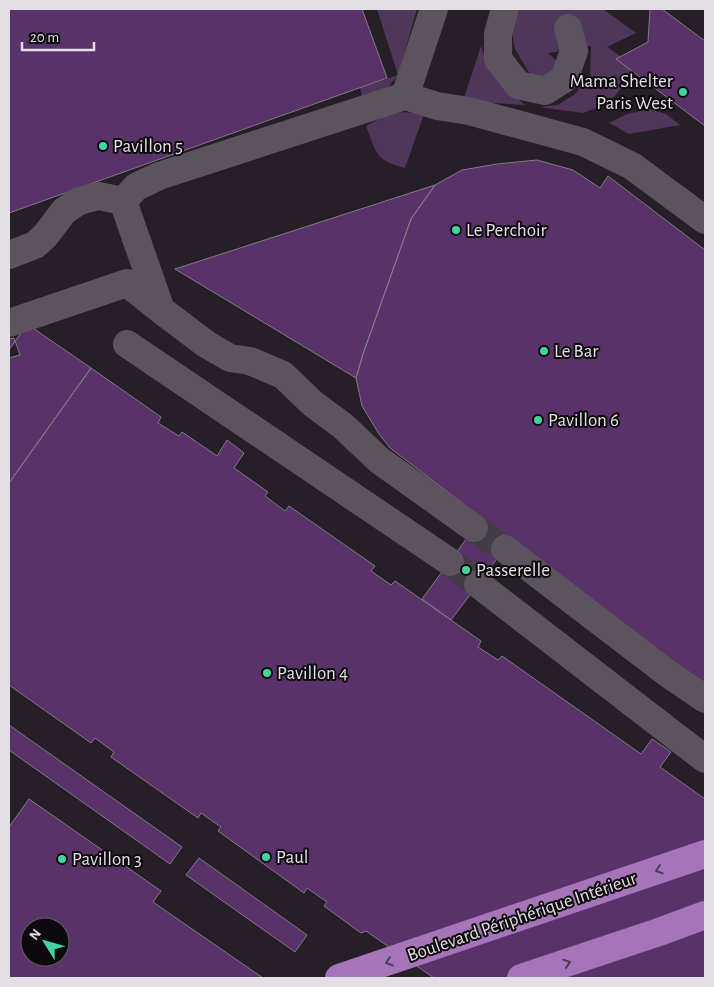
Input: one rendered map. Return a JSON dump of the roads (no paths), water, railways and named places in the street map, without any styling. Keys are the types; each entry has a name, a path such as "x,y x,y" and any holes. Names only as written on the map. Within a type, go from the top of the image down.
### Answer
{"highway":[{"name":"Boulevard Périphérique Intérieur","path":"339,978 705,854"},
{"path":"521,978 659,932 705,914"}],"street":[{"path":"405,96 434,9"},
{"path":"505,9 498,34 498,58 518,85 545,91 564,79 574,51 568,28"},
{"path":"123,201 136,188 159,176 405,96 437,106 469,111 584,142 632,166 705,220"},
{"path":"9,255 35,245 45,236 64,211 79,201 98,196 123,201"},
{"path":"123,201 161,310"},
{"path":"9,323 127,283 206,344 230,358 250,361 283,375 312,403 343,426 379,460 474,528"},
{"path":"127,344 450,562"},
{"path":"505,550 667,673 705,699"},
{"path":"478,584 705,759"}],"tunnel":[{"path":"474,528 505,549"},
{"path":"450,562 478,584"}],"place":[{"name":"Mama Shelter Paris West","path":"683,92"},
{"name":"Pavillon 5","path":"103,146"},
{"name":"Le Perchoir","path":"456,230"},
{"name":"Le Bar","path":"544,351"},
{"name":"Pavillon 6","path":"538,420"},
{"name":"Passerelle","path":"466,570"},
{"name":"Pavillon 4","path":"267,673"},
{"name":"Paul","path":"266,857"},
{"name":"Pavillon 3","path":"62,859"}]}
